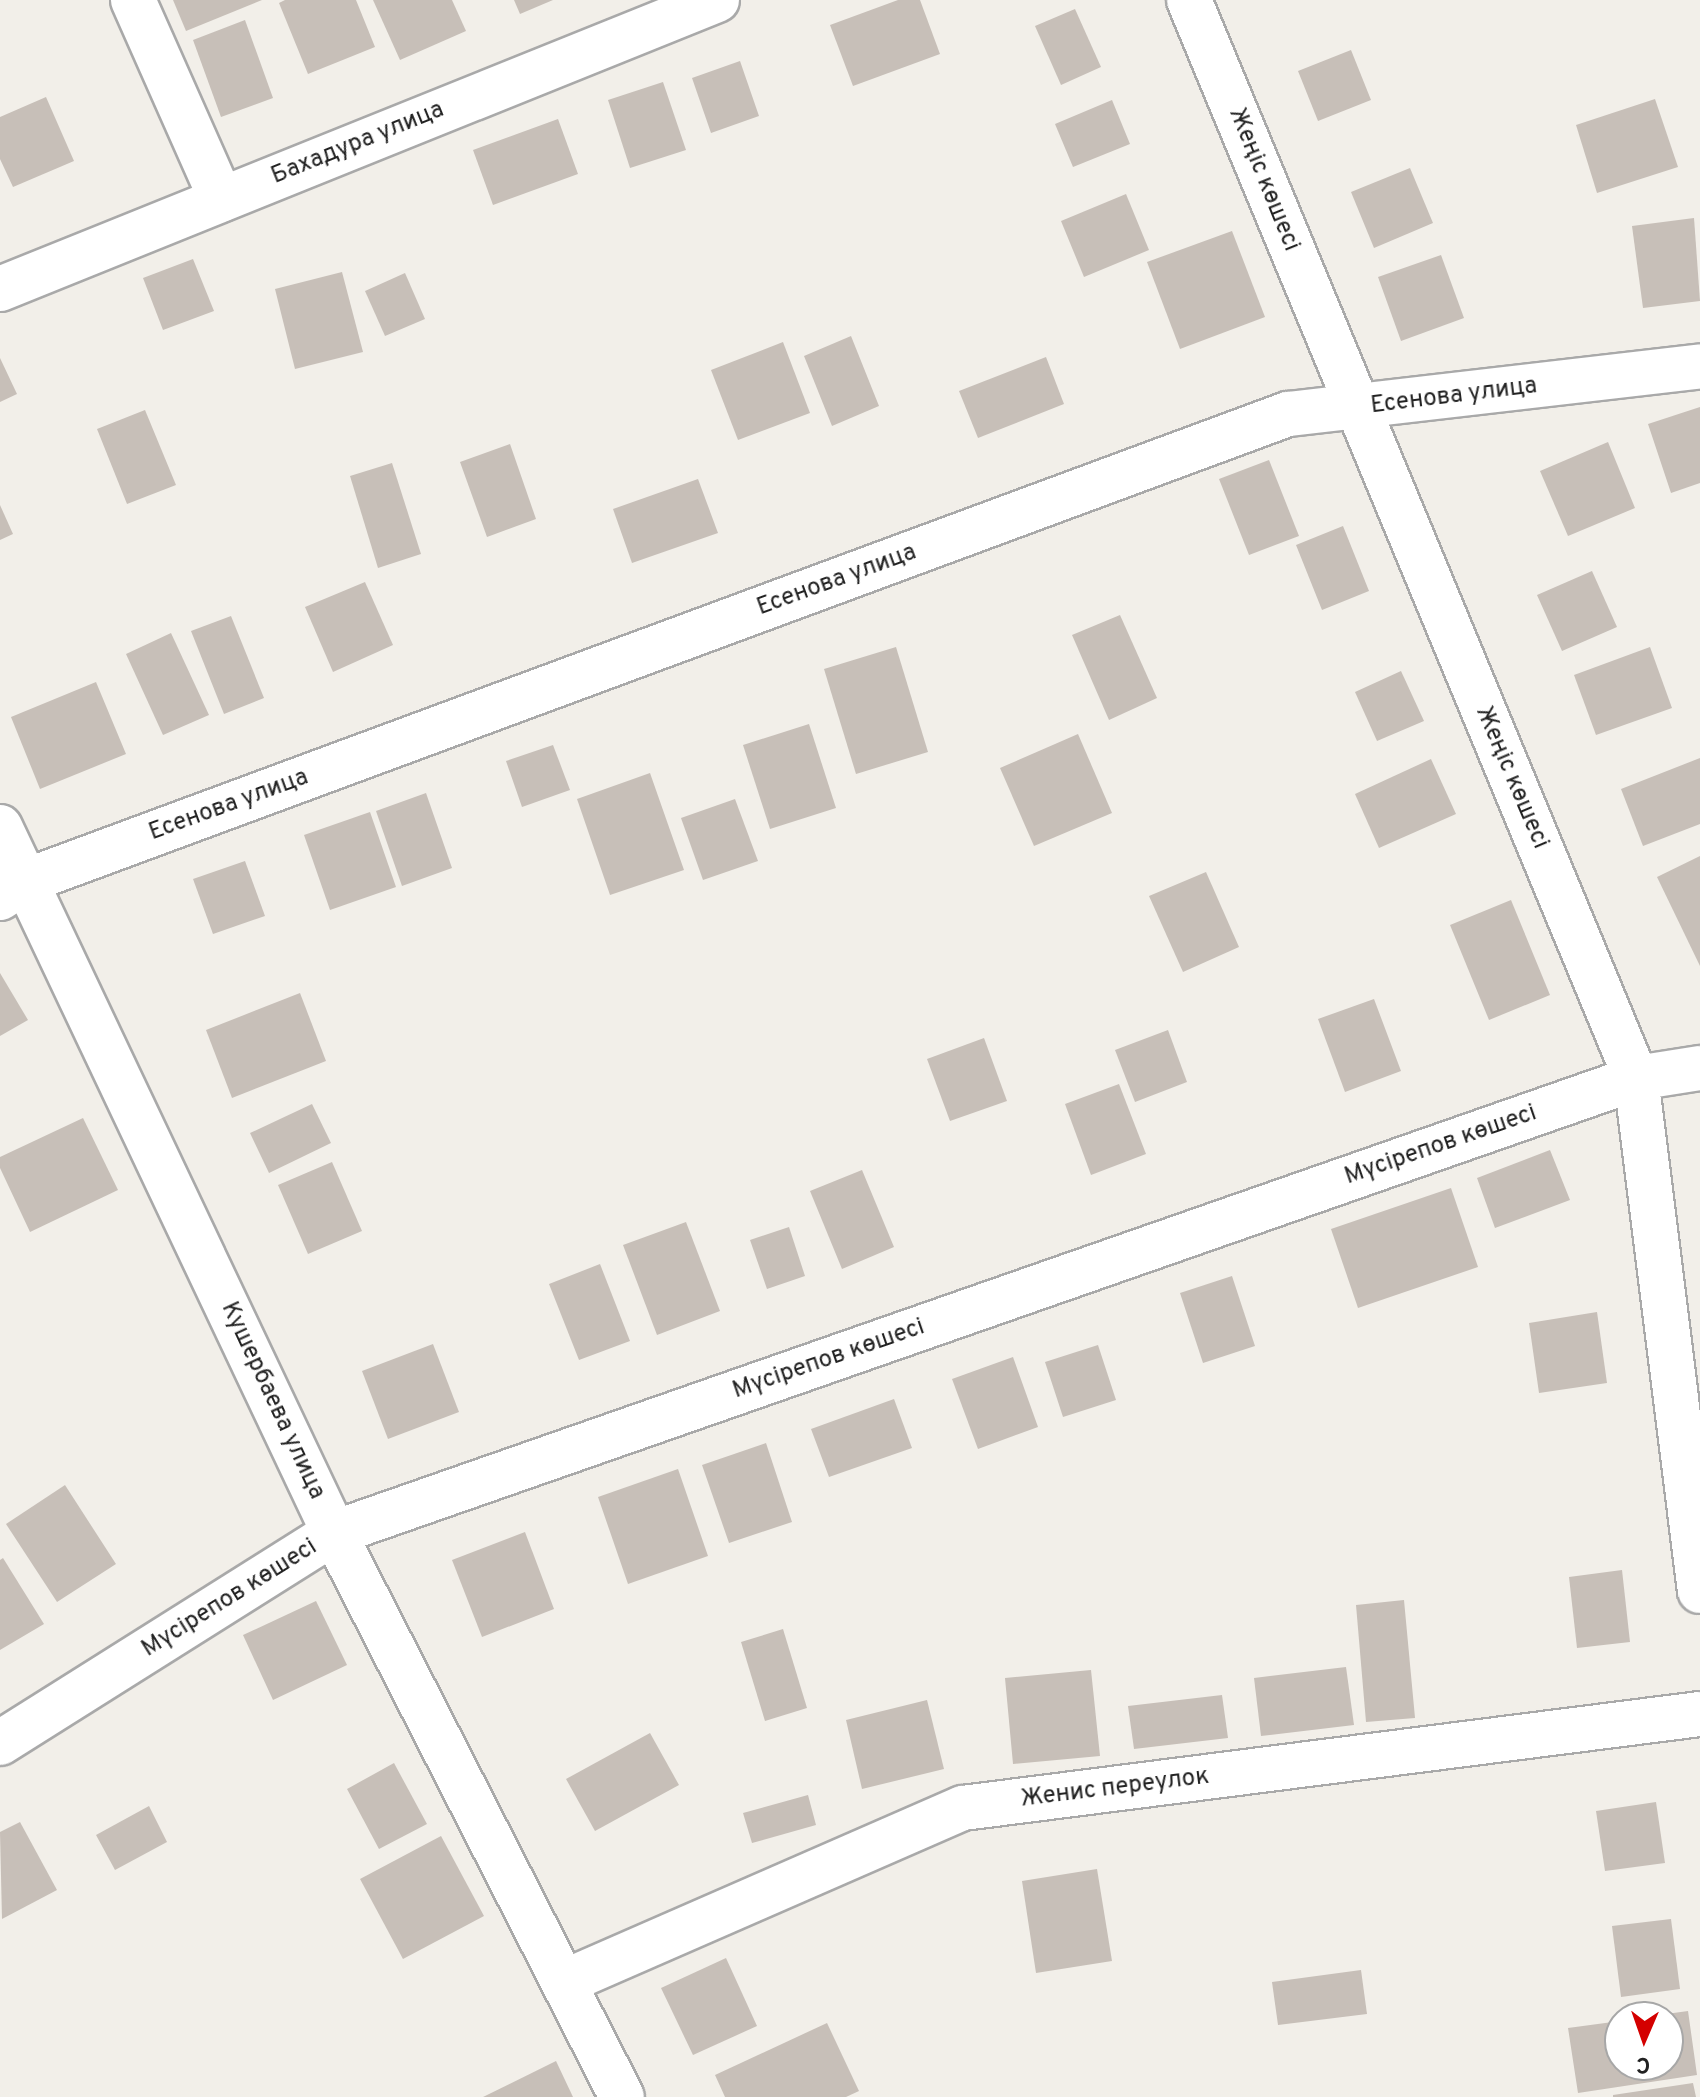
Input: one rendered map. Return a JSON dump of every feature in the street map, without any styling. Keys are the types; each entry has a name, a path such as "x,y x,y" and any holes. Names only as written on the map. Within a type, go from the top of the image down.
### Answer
{"street":[{"path":"133,0 221,199"},
{"name":"Бахадура улица","path":"0,289 666,10 717,0"},
{"name":"Жеңіс көшесі","path":"1189,0 1636,1078 1700,1591"},
{"name":"Есенова улица","path":"13,890 1288,414 1358,409 1700,366"},
{"name":"Кушербаева улица","path":"0,827 13,890 334,1533 622,2097"},
{"name":"Мүсірепов көшесі","path":"0,1743 334,1533 1636,1078 1700,1068"},
{"name":"Женис переулок","path":"564,1982 963,1808 1700,1714"}],"building":[{"path":"173,0 262,0 186,31"},
{"path":"285,0 356,0 375,47 308,74 279,3"},
{"path":"373,0 452,0 466,31 400,60"},
{"path":"514,0 553,0 520,14"},
{"path":"898,0 920,0 940,54 853,86 830,25"},
{"path":"1075,9 1101,67 1061,85 1035,26"},
{"path":"245,20 273,98 221,117 193,40"},
{"path":"1351,50 1371,100 1318,121 1298,71"},
{"path":"740,61 759,116 711,133 692,78"},
{"path":"663,82 686,150 630,168 608,100"},
{"path":"46,97 74,161 13,187 0,159 0,117"},
{"path":"1655,99 1678,167 1597,193 1576,125"},
{"path":"1112,100 1130,144 1073,167 1055,124"},
{"path":"558,119 578,174 493,205 473,150"},
{"path":"1410,168 1433,223 1374,248 1351,192"},
{"path":"1126,194 1149,250 1084,277 1061,221"},
{"path":"1694,218 1700,301 1643,308 1632,226"},
{"path":"1232,231 1265,317 1180,349 1147,262"},
{"path":"1441,255 1464,318 1401,341 1378,277"},
{"path":"193,259 214,311 163,330 143,278"},
{"path":"342,272 363,352 295,369 275,289"},
{"path":"405,273 425,319 385,336 365,291"},
{"path":"851,336 879,406 832,426 804,356"},
{"path":"783,342 810,413 738,440 711,370"},
{"path":"1046,357 1064,404 978,438 959,391"},
{"path":"0,358 17,394 0,402"},
{"path":"1700,407 1700,483 1671,493 1648,424"},
{"path":"145,410 176,485 127,504 97,429"},
{"path":"1608,442 1635,508 1568,536 1540,471"},
{"path":"510,444 536,519 487,537 460,462"},
{"path":"1269,460 1299,536 1249,555 1219,479"},
{"path":"392,463 421,554 378,568 350,476"},
{"path":"698,479 718,533 632,563 613,509"},
{"path":"0,505 13,534 0,540"},
{"path":"1343,526 1369,591 1322,610 1296,545"},
{"path":"1592,571 1617,627 1562,651 1537,595"},
{"path":"365,582 393,645 333,672 305,607"},
{"path":"1120,615 1157,698 1109,720 1072,635"},
{"path":"231,616 264,698 224,714 191,631"},
{"path":"171,633 209,715 163,735 126,654"},
{"path":"896,647 928,752 856,774 824,669"},
{"path":"1650,647 1672,708 1596,735 1574,675"},
{"path":"1401,671 1424,721 1377,741 1355,692"},
{"path":"96,682 126,754 40,789 11,717"},
{"path":"809,724 836,808 770,829 743,745"},
{"path":"1078,734 1112,813 1034,846 1000,768"},
{"path":"553,745 570,790 522,807 506,761"},
{"path":"1700,758 1700,824 1643,846 1621,789"},
{"path":"1431,759 1456,814 1379,848 1355,794"},
{"path":"650,773 684,870 610,895 577,799"},
{"path":"426,793 452,868 402,886 376,811"},
{"path":"735,799 758,861 703,880 681,818"},
{"path":"370,812 396,887 330,910 304,835"},
{"path":"1700,856 1700,966 1657,877"},
{"path":"245,861 265,916 213,934 193,879"},
{"path":"1206,872 1239,947 1183,972 1149,896"},
{"path":"1511,900 1550,995 1489,1020 1450,925"},
{"path":"0,973 28,1020 0,1036"},
{"path":"300,993 326,1061 232,1098 206,1030"},
{"path":"1374,999 1401,1071 1345,1092 1318,1019"},
{"path":"1168,1030 1187,1082 1135,1102 1115,1050"},
{"path":"984,1038 1007,1101 950,1121 927,1059"},
{"path":"1119,1084 1146,1154 1091,1175 1065,1104"},
{"path":"312,1104 331,1143 269,1173 250,1133"},
{"path":"83,1118 118,1190 30,1232 0,1168 0,1157"},
{"path":"1550,1150 1570,1200 1495,1228 1477,1178"},
{"path":"332,1162 362,1231 308,1254 278,1185"},
{"path":"862,1170 894,1247 842,1269 810,1191"},
{"path":"1451,1188 1478,1267 1358,1308 1331,1229"},
{"path":"686,1222 720,1311 657,1335 623,1245"},
{"path":"789,1227 805,1276 767,1289 750,1240"},
{"path":"600,1264 630,1341 579,1360 549,1284"},
{"path":"1232,1276 1255,1346 1203,1363 1180,1293"},
{"path":"1597,1312 1607,1383 1539,1393 1529,1323"},
{"path":"433,1344 459,1412 388,1439 362,1371"},
{"path":"1098,1345 1116,1400 1063,1417 1045,1362"},
{"path":"1013,1357 1038,1427 978,1449 952,1379"},
{"path":"894,1399 912,1448 829,1477 811,1429"},
{"path":"766,1443 792,1522 729,1543 702,1465"},
{"path":"678,1469 708,1556 628,1584 598,1497"},
{"path":"65,1485 116,1564 57,1602 6,1524"},
{"path":"525,1532 554,1609 482,1637 452,1560"},
{"path":"3,1558 44,1624 0,1650 0,1560"},
{"path":"1622,1570 1630,1642 1577,1648 1569,1577"},
{"path":"1404,1600 1415,1718 1366,1722 1356,1605"},
{"path":"316,1601 347,1665 273,1700 243,1635"},
{"path":"783,1629 807,1708 765,1721 741,1642"},
{"path":"1346,1667 1354,1725 1261,1736 1254,1678"},
{"path":"1091,1670 1100,1756 1013,1764 1005,1678"},
{"path":"1222,1695 1228,1738 1134,1749 1128,1706"},
{"path":"927,1700 944,1769 862,1789 846,1720"},
{"path":"650,1733 679,1785 595,1831 566,1779"},
{"path":"394,1763 427,1824 379,1849 347,1789"},
{"path":"808,1795 816,1825 752,1843 743,1813"},
{"path":"1656,1802 1665,1863 1605,1871 1596,1811"},
{"path":"149,1806 167,1842 115,1870 96,1835"},
{"path":"20,1822 57,1890 2,1919 0,1832"},
{"path":"441,1836 484,1916 403,1959 360,1879"},
{"path":"1097,1869 1112,1961 1036,1973 1022,1881"},
{"path":"1671,1919 1680,1989 1621,1997 1612,1926"},
{"path":"726,1958 757,2026 693,2055 661,1988"},
{"path":"1361,1970 1367,2014 1278,2025 1272,1982"},
{"path":"1688,2011 1697,2075 1684,2077 1684,2012"},
{"path":"827,2023 859,2091 846,2097 725,2097 715,2075"},
{"path":"1604,2023 1604,2081 1657,2081 1578,2093 1568,2028"},
{"path":"556,2061 573,2097 483,2097"},
{"path":"1693,2083 1696,2097 1613,2097 1613,2095"}]}
